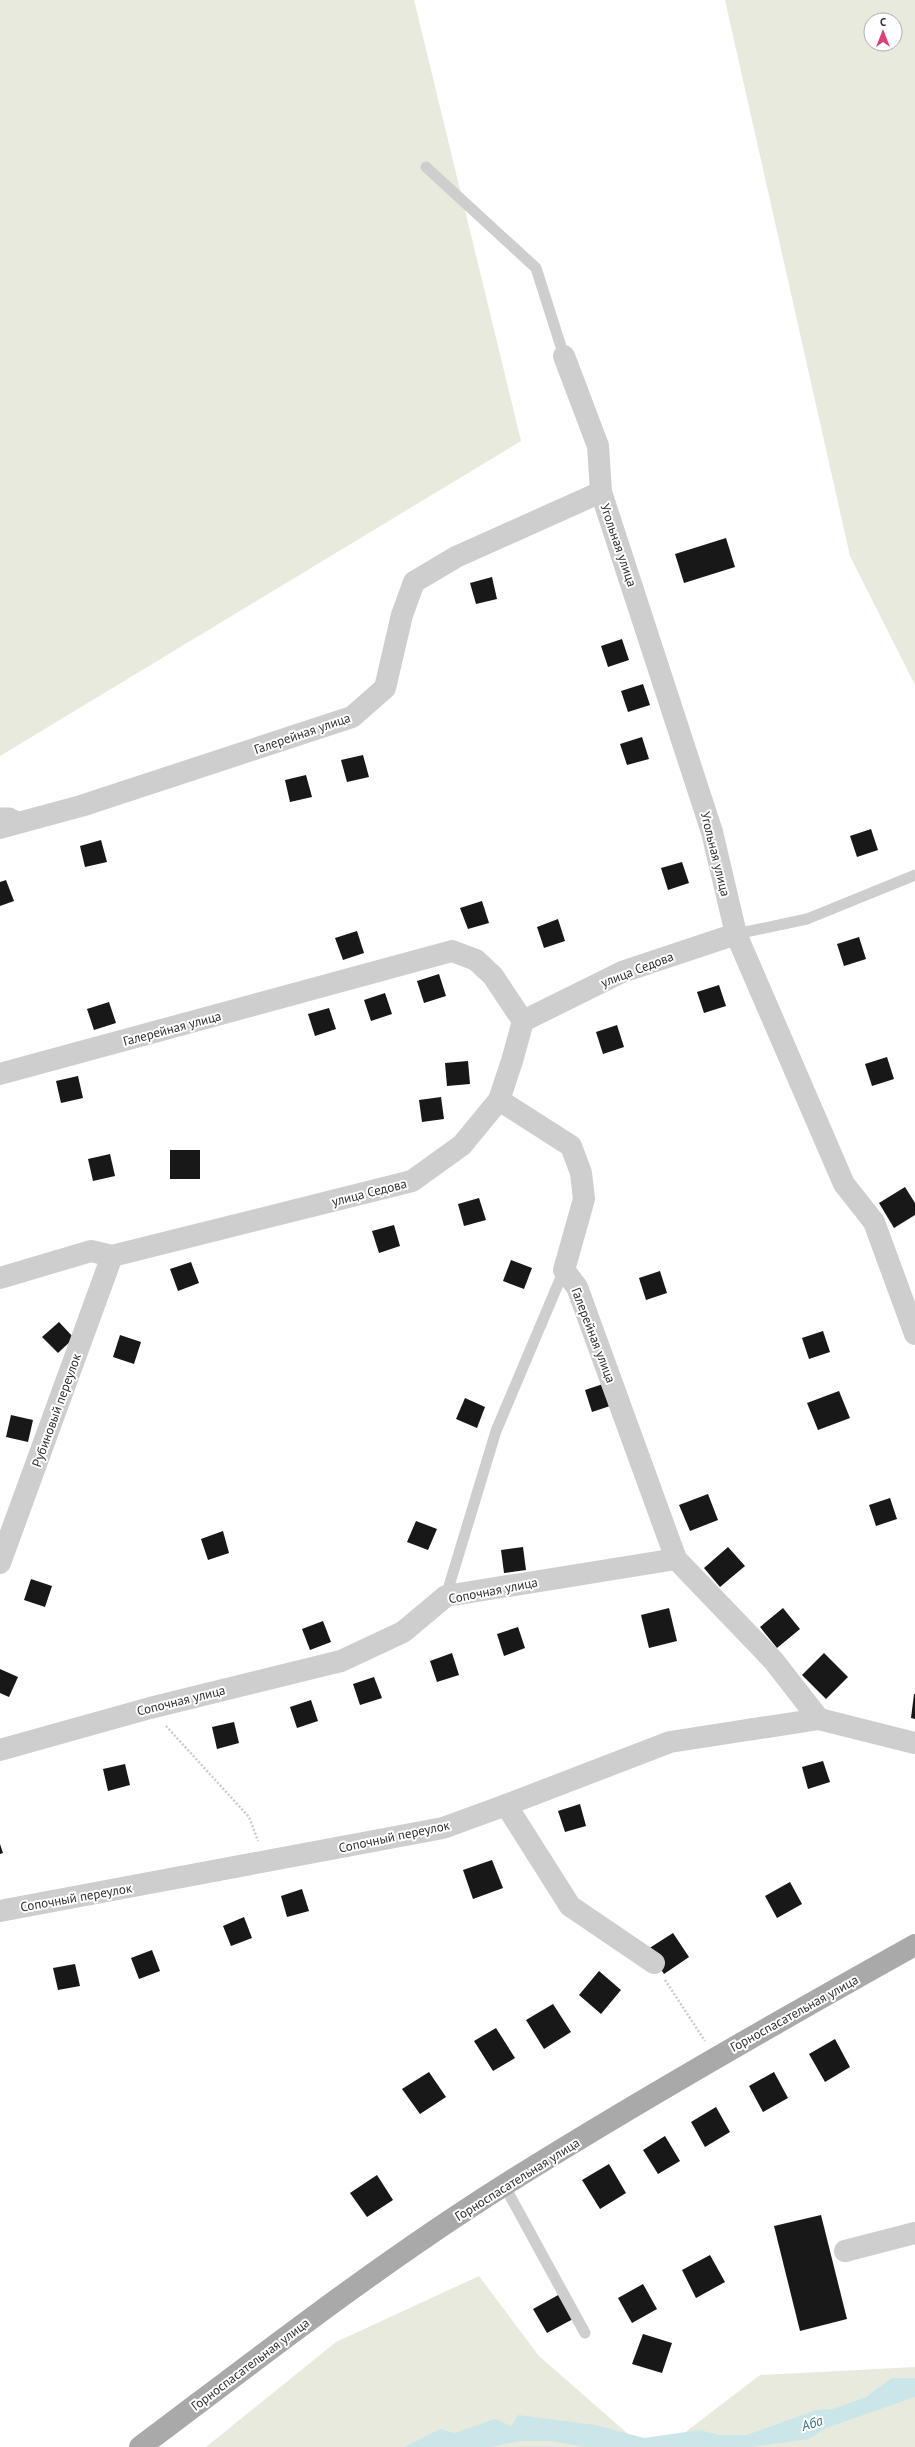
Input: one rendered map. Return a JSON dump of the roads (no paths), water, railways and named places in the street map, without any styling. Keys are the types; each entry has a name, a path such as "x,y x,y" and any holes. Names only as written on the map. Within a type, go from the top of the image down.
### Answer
{"main road":[{"name":"Горноспасательная улица","path":"140,2447 341,2295 504,2185 715,2057 915,1945"}],"street":[{"name":"Угольная улица","path":"564,356 598,446 601,492 712,832 736,934 844,1184 874,1222 915,1334"},
{"name":"Галерейная улица","path":"6,821 81,806 352,717 385,688 402,615 414,582 456,557 601,492"},
{"name":"улица Седова","path":"0,1278 90,1251 112,1256 412,1181 462,1145 499,1100 523,1022 622,972 736,934"},
{"name":"Галерейная улица","path":"0,1074 452,951 476,960 493,976 523,1022"},
{"path":"499,1100 571,1146 580,1173 584,1199 564,1270"},
{"name":"Рубиновый переулок","path":"0,1563 112,1256"},
{"name":"Галерейная улица","path":"564,1270 577,1287 676,1559"},
{"path":"676,1559 773,1660 819,1719 915,1743"},
{"name":"Сопочная улица","path":"0,1750 150,1708 341,1661 403,1632 446,1596 676,1559"},
{"name":"Сопочный переулок","path":"0,1911 443,1828 670,1742 819,1719"},
{"path":"506,1805 570,1906 654,1963"},
{"path":"845,2251 915,2233"}],"lane":[{"path":"426,166 536,268 564,356"},
{"path":"736,934 807,919 915,875"},
{"path":"446,1596 496,1431 564,1270"},
{"path":"504,2185 585,2333"}],"water":[{"name":"Аба","path":"892,2378 915,2378 915,2397 826,2428 809,2439 751,2447 585,2447 552,2441 520,2441 491,2447 405,2447 440,2429 455,2433 495,2419 511,2426 518,2415 596,2425 644,2438 700,2430 719,2435 747,2435 816,2410 833,2409 866,2397"}]}
